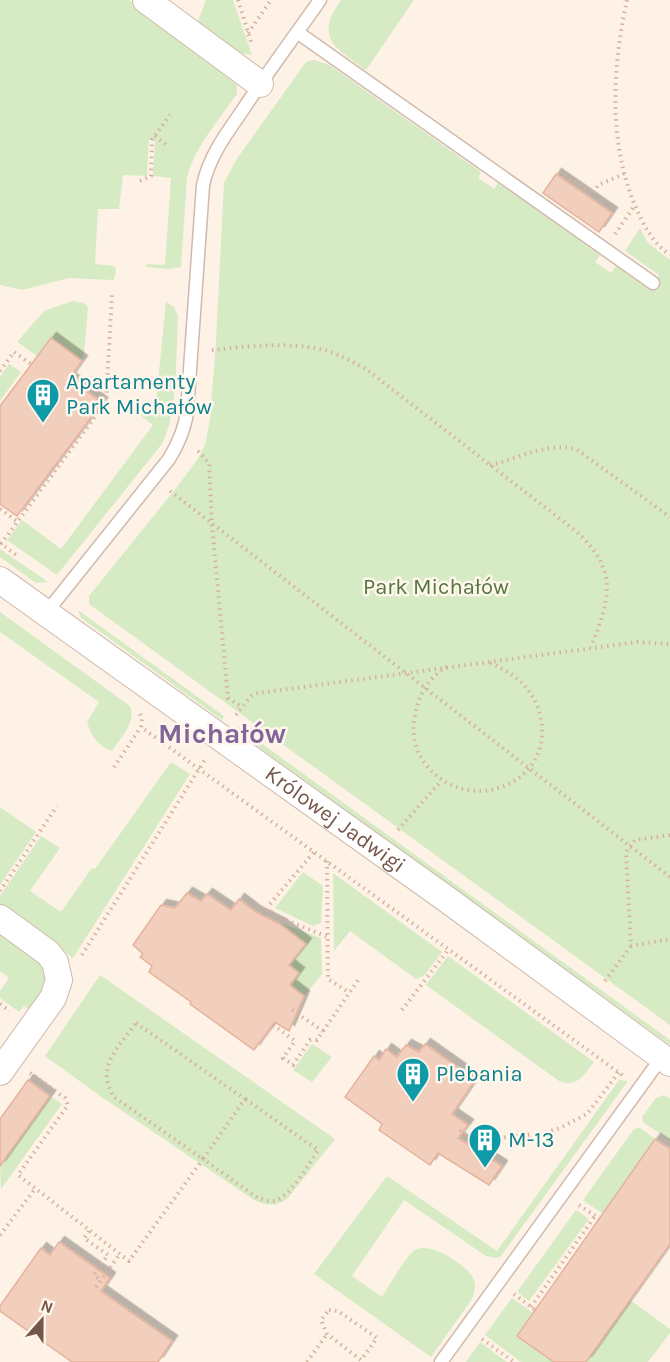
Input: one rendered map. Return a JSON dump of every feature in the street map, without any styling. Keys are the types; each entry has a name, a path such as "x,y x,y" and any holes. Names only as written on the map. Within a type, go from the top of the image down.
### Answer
{"street":[{"path":"146,0 266,75"},
{"name":"Królowej Jadwigi","path":"0,579 445,898 666,1060"},
{"path":"0,918 48,953 55,962 59,980 53,998 12,1071"}],"lane":[{"path":"46,613 169,459 182,434 187,412 202,185 212,157 266,75 320,0"},
{"path":"297,32 653,283"},
{"path":"441,1362 639,1087 666,1060"}],"path":[{"path":"238,0 255,54 266,75"},
{"path":"248,33 271,0"},
{"path":"627,0 616,88 618,139 624,174 635,205 645,227 656,243 670,255"},
{"path":"140,181 151,176 151,142 170,115"},
{"path":"155,136 168,146"},
{"path":"559,172 593,194 598,185 624,174"},
{"path":"605,249 635,205"},
{"path":"1,543 106,402 112,294"},
{"path":"211,350 252,346 286,346 329,351 366,369 577,531 591,545 600,559 608,592 603,618 591,648"},
{"path":"0,371 14,351 31,364"},
{"path":"490,465 539,450 565,446 576,449 670,518"},
{"path":"198,451 208,463 228,698 242,707"},
{"path":"170,491 670,877"},
{"path":"0,509 17,521"},
{"path":"58,970 69,969 79,961 219,737 251,696 258,693 404,672 638,642 670,644"},
{"path":"449,666 440,671 426,687 415,710 414,740 424,763 441,781 461,790 490,792 530,768 536,758 542,734 539,711 530,692 509,672 486,662"},
{"path":"114,767 141,727"},
{"path":"162,743 639,1087"},
{"path":"396,833 441,781"},
{"path":"0,892 57,806"},
{"path":"603,984 631,946 626,852 635,840 670,835"},
{"path":"270,904 314,852"},
{"path":"327,861 328,979 350,993"},
{"path":"262,915 267,909 281,918 328,937"},
{"path":"631,946 670,939"},
{"path":"402,1010 448,950"},
{"path":"273,1025 295,1041 283,1058 293,1065 310,1040 317,1040 359,979"},
{"path":"292,1010 323,1031"},
{"path":"136,1023 318,1150 291,1189 281,1198 267,1201 258,1198 203,1159 114,1097 109,1089 106,1077 108,1062 136,1023"},
{"path":"12,1071 68,1101 66,1108 18,1175 129,1262 245,1099"},
{"path":"460,1131 475,1141 481,1141 490,1138 544,1133 560,1128 587,1114 619,1072"},
{"path":"0,1235 35,1189"},
{"path":"511,1292 533,1308 597,1217 576,1203"},
{"path":"89,1231 84,1238 108,1255 94,1275 102,1280"},
{"path":"96,1287 120,1254"},
{"path":"329,1310 338,1311 377,1338 361,1360 327,1334 321,1320 329,1310"},
{"path":"307,1362 327,1334"},
{"path":"479,1337 514,1362"}],"green space":[{"path":"0,0 129,0 237,85 237,94 202,144 187,178 181,267 168,269 145,267 147,264 165,265 171,178 153,176 155,141 149,139 147,176 123,175 119,209 98,209 95,264 116,268 113,280 69,278 22,290 0,285"},
{"path":"206,0 233,0 252,55 235,52 197,24"},
{"path":"341,0 414,0 366,70 337,48 329,33 333,13"},
{"name":"Park Michałów","path":"314,60 329,65 481,172 478,178 494,189 498,183 600,255 595,262 611,273 616,266 649,290 659,275 625,251 640,228 648,243 670,260 670,1025 89,604 89,596 177,487 205,445 210,419 216,342 224,183 236,160 306,62"},
{"path":"73,301 84,303 88,307 82,361 51,338 37,356 17,342 44,311"},
{"path":"166,302 174,307 178,316 175,383 167,433 161,445 57,575 7,540 22,520 61,549 153,425 135,411 155,411"},
{"path":"9,364 21,372 0,401 0,377"},
{"path":"0,549 48,582 36,583 0,557"},
{"path":"78,610 224,716 222,720 81,618"},
{"path":"0,612 130,706 132,712 129,724 112,751 96,740 87,722 99,702 0,632"},
{"path":"239,727 670,1040 670,1045 236,731"},
{"path":"171,762 190,774 73,958 0,905 0,896 41,836 60,848 30,891 61,912 92,868 95,869"},
{"path":"0,807 36,832 0,885"},
{"path":"303,872 323,886 321,923 313,926 275,908"},
{"path":"333,873 442,952 424,976 416,979 350,931 334,951"},
{"path":"281,923 321,938 322,974 304,996 287,983 299,973 281,960 285,954 293,960 305,944"},
{"path":"0,929 33,954 44,971 43,990 30,1010 24,1006 19,1012 0,998 0,991 9,978 0,971"},
{"path":"448,956 594,1062 580,1079 571,1083 559,1081 426,985"},
{"path":"100,975 335,1139 288,1198 272,1205 254,1200 45,1056"},
{"path":"312,1044 332,1057 312,1082 293,1070"},
{"path":"619,1080 628,1081 501,1256 497,1258 486,1256 404,1200 352,1276 382,1297 407,1258 415,1250 421,1248 438,1251 468,1271 475,1285 472,1299 431,1357 314,1274 387,1176 497,1251"},
{"path":"664,1095 670,1099 670,1140 644,1123 642,1117 656,1098"},
{"path":"50,1096 62,1104 1,1189 0,1166"},
{"path":"640,1128 655,1139 603,1214 583,1200 634,1129"},
{"path":"576,1210 589,1219 529,1301 517,1292"},
{"path":"512,1298 533,1313 517,1336 554,1362 521,1362 485,1335"},
{"path":"630,1300 670,1329 670,1333 648,1362 586,1362"},
{"path":"480,1342 507,1362 466,1362"}],"building":[{"path":"556,174 612,213 599,232 543,193"},
{"name":"Apartamenty Park Michałów","path":"51,338 82,361 70,378 102,403 17,516 0,504 0,406"},
{"path":"187,893 201,901 207,894 231,910 239,899 256,912 280,924 306,944 289,965 299,973 290,985 304,996 289,1031 275,1022 254,1050 149,972 152,966 140,957 143,954 133,945 161,905 175,908"},
{"name":"Plebania","path":"425,1044 463,1071 462,1073 474,1082 452,1114 468,1125 458,1138 502,1166 489,1185 438,1153 430,1165 379,1130 382,1124 345,1097 374,1056 379,1060 386,1049 397,1057 406,1045 419,1052"},
{"path":"28,1080 50,1096 0,1166 0,1119"},
{"path":"655,1139 670,1149 670,1244 586,1362 554,1362 517,1336"},
{"path":"59,1242 110,1278 101,1291 172,1341 158,1362 72,1362 0,1311 0,1306 41,1248 50,1255"}],"place":[{"name":"Apartamenty Park Michałów","path":"43,424"},
{"name":"Plebania","path":"413,1103"},
{"name":"M-13","path":"485,1169"}],"district":[{"name":"Michałów","path":"222,733"}]}
